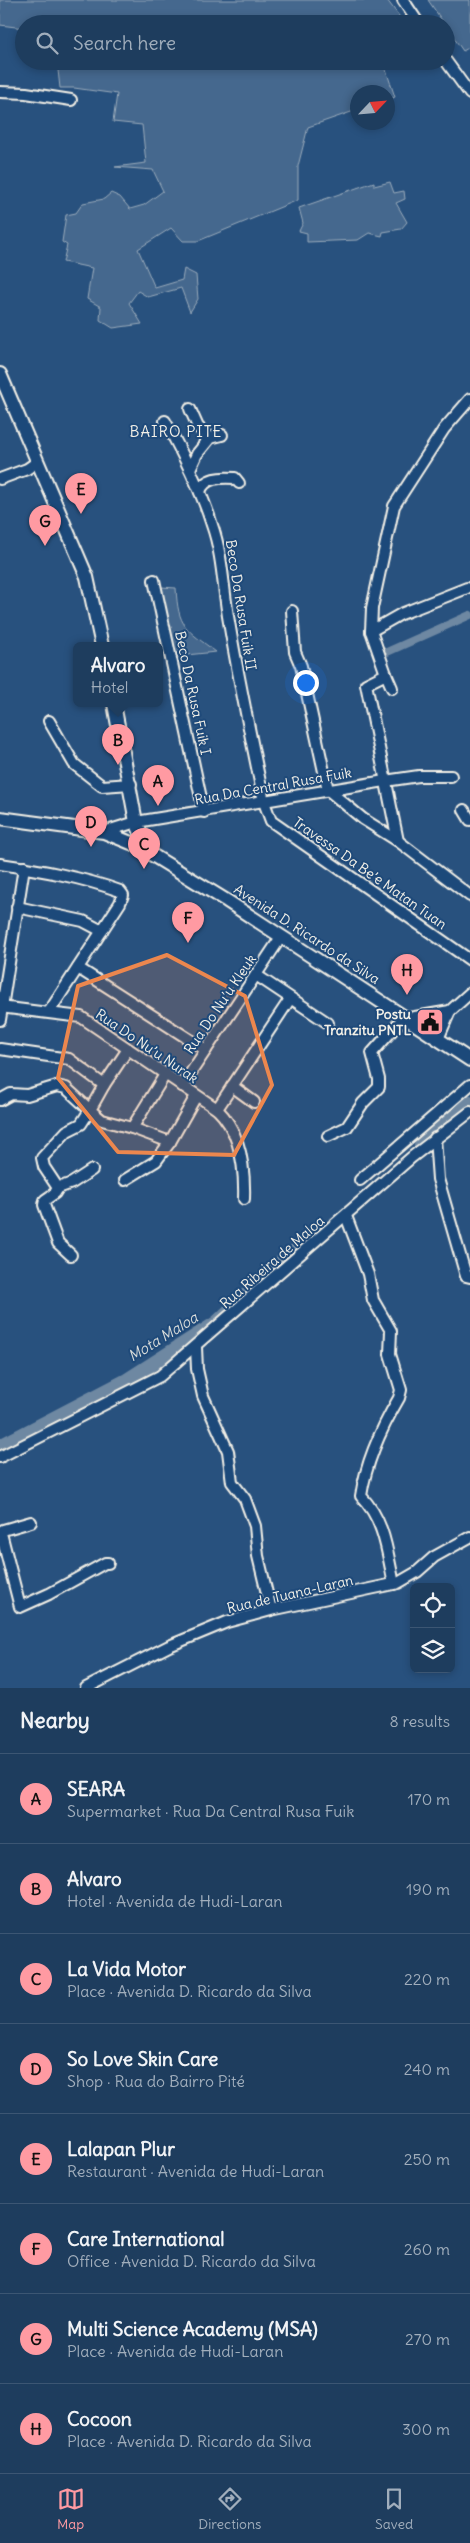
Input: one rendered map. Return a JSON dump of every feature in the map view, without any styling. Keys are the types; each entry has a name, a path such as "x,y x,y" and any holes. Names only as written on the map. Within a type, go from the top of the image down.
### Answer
{"main road":[{"path":"0,374 88,577 101,642"},
{"path":"115,707 131,784 136,822 150,853"},
{"name":"Avenida D. Ricardo da Silva","path":"0,818 104,832 150,853 407,1017 470,1060"}],"street":[{"path":"402,0 413,15"},
{"path":"453,70 470,94"},
{"path":"0,92 71,100"},
{"path":"392,688 371,631 372,608 394,506 444,429 470,399"},
{"path":"190,409 198,427 208,436 203,447"},
{"name":"Beco Da Rusa Fuik II","path":"165,421 200,492 220,553 224,593 233,647 264,802"},
{"path":"206,483 191,472 197,454 210,438 222,435"},
{"path":"0,480 37,462"},
{"path":"0,470 4,474 14,473"},
{"path":"200,492 206,483 224,478 234,478 239,483"},
{"name":"Beco Da Rusa Fuik I","path":"154,580 204,812"},
{"path":"371,631 402,614 467,588"},
{"path":"292,611 295,652 301,666 328,790 363,819 398,841 470,896"},
{"path":"386,674 366,684 384,781 398,841"},
{"path":"49,721 77,768 102,786 131,784"},
{"name":"Rua Da Central Rusa Fuik","path":"104,832 136,822 328,790 419,776 451,776"},
{"name":"Travessa Da Be’e Matan Tuan","path":"264,802 270,821 470,960"},
{"path":"464,810 470,820"},
{"path":"0,864 75,877 120,891 123,898 49,1012"},
{"path":"0,1020 16,906 24,867"},
{"path":"16,906 82,921 102,931"},
{"name":"Rua Do Nu’u Kleuk","path":"182,1086 281,937"},
{"path":"78,968 206,1050"},
{"path":"256,976 328,1023"},
{"path":"438,1039 450,1011 470,993"},
{"path":"244,1199 244,1166 228,1121 216,1109 290,999"},
{"name":"Rua Do Nu’u Nurak","path":"1,1007 80,1017 216,1109"},
{"path":"328,1136 347,1127 363,1103 376,1091 380,1082 372,1053 407,1017 450,1011"},
{"path":"0,1049 69,1059 104,1085"},
{"path":"58,1188 44,1166 42,1158 67,1131 81,1124 128,1050"},
{"path":"132,1128 166,1074"},
{"path":"360,1180 470,1085"},
{"path":"0,1100 11,1094 27,1095 57,1086 66,1088 102,1120 132,1128 170,1142"},
{"path":"232,1086 254,1102"},
{"path":"125,1180 156,1161 170,1142 196,1096"},
{"name":"Rua Ribeira de Maloa","path":"0,1456 160,1376 196,1347 435,1138 470,1112"},
{"path":"435,1138 438,1179 466,1276 470,1277"},
{"path":"71,1255 58,1243 44,1205 45,1200 55,1193 58,1188 72,1183 92,1170"},
{"path":"346,1216 368,1274 373,1300 389,1325 390,1354 401,1390 372,1454 361,1496 373,1507 380,1521 389,1553 394,1584"},
{"path":"196,1347 196,1369 203,1396 228,1451 232,1482 245,1500 255,1526 258,1556 271,1610"},
{"path":"31,1522 3,1530 1,1533 20,1607 108,1563"},
{"name":"Rua de Tuana-Laran","path":"86,1688 169,1646 212,1627 271,1610 394,1584 417,1572 434,1557 470,1537"}],"highlighted area":[{"path":"167,955 245,996 272,1085 234,1155 118,1152 58,1078 78,986"}],"shaded area":[{"path":"0,0 387,0 398,15 15,15 15,27 0,25"},
{"path":"428,0 470,0 470,47 463,51 455,39 455,15 438,15"},
{"path":"58,70 386,70 391,85 350,85 350,112 308,127 298,166 298,200 198,241 183,241 171,228 138,249 155,288 182,280 184,269 196,275 198,299 190,312 181,288 148,297 138,291 129,303 142,324 113,328 100,320 101,307 87,299 92,268 63,262 67,245 62,242 66,215 76,213 83,203 104,199 111,193 120,197 130,209 144,205 163,191 153,170 115,167 146,163 142,125 113,122 117,94 60,88"},
{"path":"374,182 374,186 390,182 394,193 404,191 405,199 396,203 407,222 401,229 383,232 382,236 369,233 358,240 307,242 307,233 299,231 303,223 299,208"},
{"path":"161,587 176,588 182,620 197,638 216,652 176,656"}],"waterway":[{"path":"387,652 470,615"},
{"name":"Mota Maloa","path":"421,1145 470,1102"},
{"name":"Mota Maloa","path":"448,1123 470,1104"},
{"name":"Mota Maloa","path":"0,1446 127,1380 216,1323 284,1259 324,1229"},
{"name":"Mota Maloa","path":"1,1451 178,1354"}],"place":[{"name":"Lalapan Plur","path":"81,514"},
{"name":"Multi Science Academy (MSA)","path":"45,546"},
{"name":"Alvaro","path":"118,765"},
{"name":"SEARA","path":"158,806"},
{"name":"So Love Skin Care","path":"91,847"},
{"name":"La Vida Motor","path":"144,869"},
{"name":"Care International","path":"188,943"},
{"name":"Cocoon","path":"407,995"},
{"name":"Postu Tranzitu PNTL","path":"430,1022"}],"district":[{"name":"BAIRO PITE","path":"176,432"}]}
